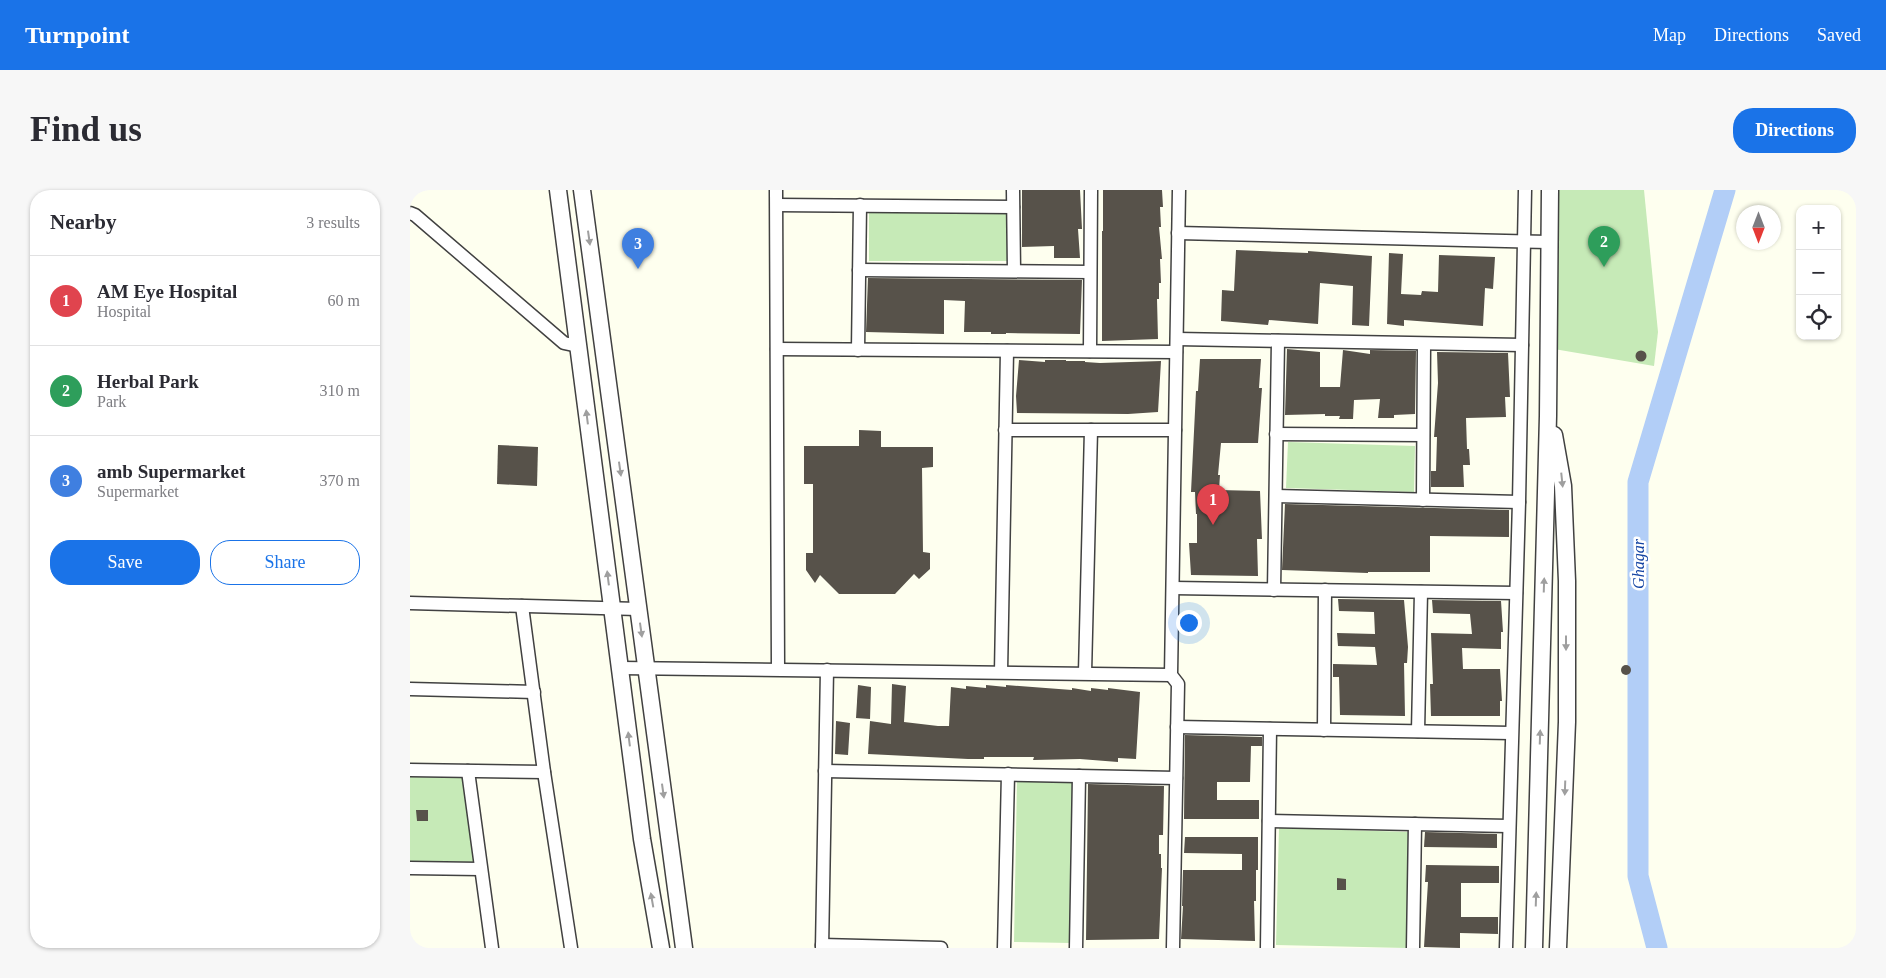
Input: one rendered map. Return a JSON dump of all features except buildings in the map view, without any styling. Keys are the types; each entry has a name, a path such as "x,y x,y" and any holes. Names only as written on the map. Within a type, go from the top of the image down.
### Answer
{"street":[{"path":"558,190 642,839 661,948"},
{"path":"582,190 684,948"},
{"path":"776,190 778,670"},
{"path":"1013,190 1014,271"},
{"path":"1090,351 1091,190"},
{"path":"1173,948 1178,684 1171,674 1179,190"},
{"path":"1506,948 1508,826 1519,502 1525,190"},
{"path":"1534,948 1548,416 1550,190"},
{"path":"776,205 1013,207"},
{"path":"858,350 860,205"},
{"path":"410,213 415,214 564,343 578,346"},
{"path":"1178,233 1549,242"},
{"path":"859,270 1090,272"},
{"path":"777,349 1090,351 1278,341 1522,345"},
{"path":"1274,590 1278,341"},
{"path":"1423,500 1424,344"},
{"path":"1001,672 1007,351"},
{"path":"1548,416 1557,442 1563,486 1566,552 1567,722 1558,948"},
{"path":"1005,430 1175,430"},
{"path":"1085,673 1091,430"},
{"path":"1276,434 1423,434"},
{"path":"1276,496 1519,502"},
{"path":"1173,588 1516,593"},
{"path":"1324,730 1325,590"},
{"path":"1418,731 1421,592"},
{"path":"410,603 638,609"},
{"path":"522,606 544,772 572,948"},
{"path":"620,668 1171,674"},
{"path":"826,670 822,947 941,948"},
{"path":"410,689 534,692"},
{"path":"1177,727 1511,732"},
{"path":"1267,948 1270,729"},
{"path":"410,770 544,772"},
{"path":"468,771 492,948"},
{"path":"825,771 1176,778"},
{"path":"1004,948 1008,774"},
{"path":"1076,948 1079,776"},
{"path":"1269,821 1508,826"},
{"path":"1413,948 1416,824"},
{"path":"410,868 480,869"}],"green space":[{"path":"1558,190 1644,190 1658,332 1654,366 1554,349"},
{"path":"869,213 1008,213 1008,261 869,261"},
{"path":"1288,442 1415,446 1414,492 1286,488"},
{"path":"410,774 465,774 474,862 410,861"},
{"path":"1017,781 1074,782 1071,943 1014,942"},
{"path":"1279,828 1410,832 1407,948 1276,945"}],"waterway":[{"name":"Ghagar","path":"1657,948 1638,876 1638,482 1725,190"}],"place":[{"name":"Herbal Park","path":"1604,267"},
{"name":"amb Supermarket","path":"638,269"},
{"name":"AM Eye Hospital","path":"1213,525"}]}
